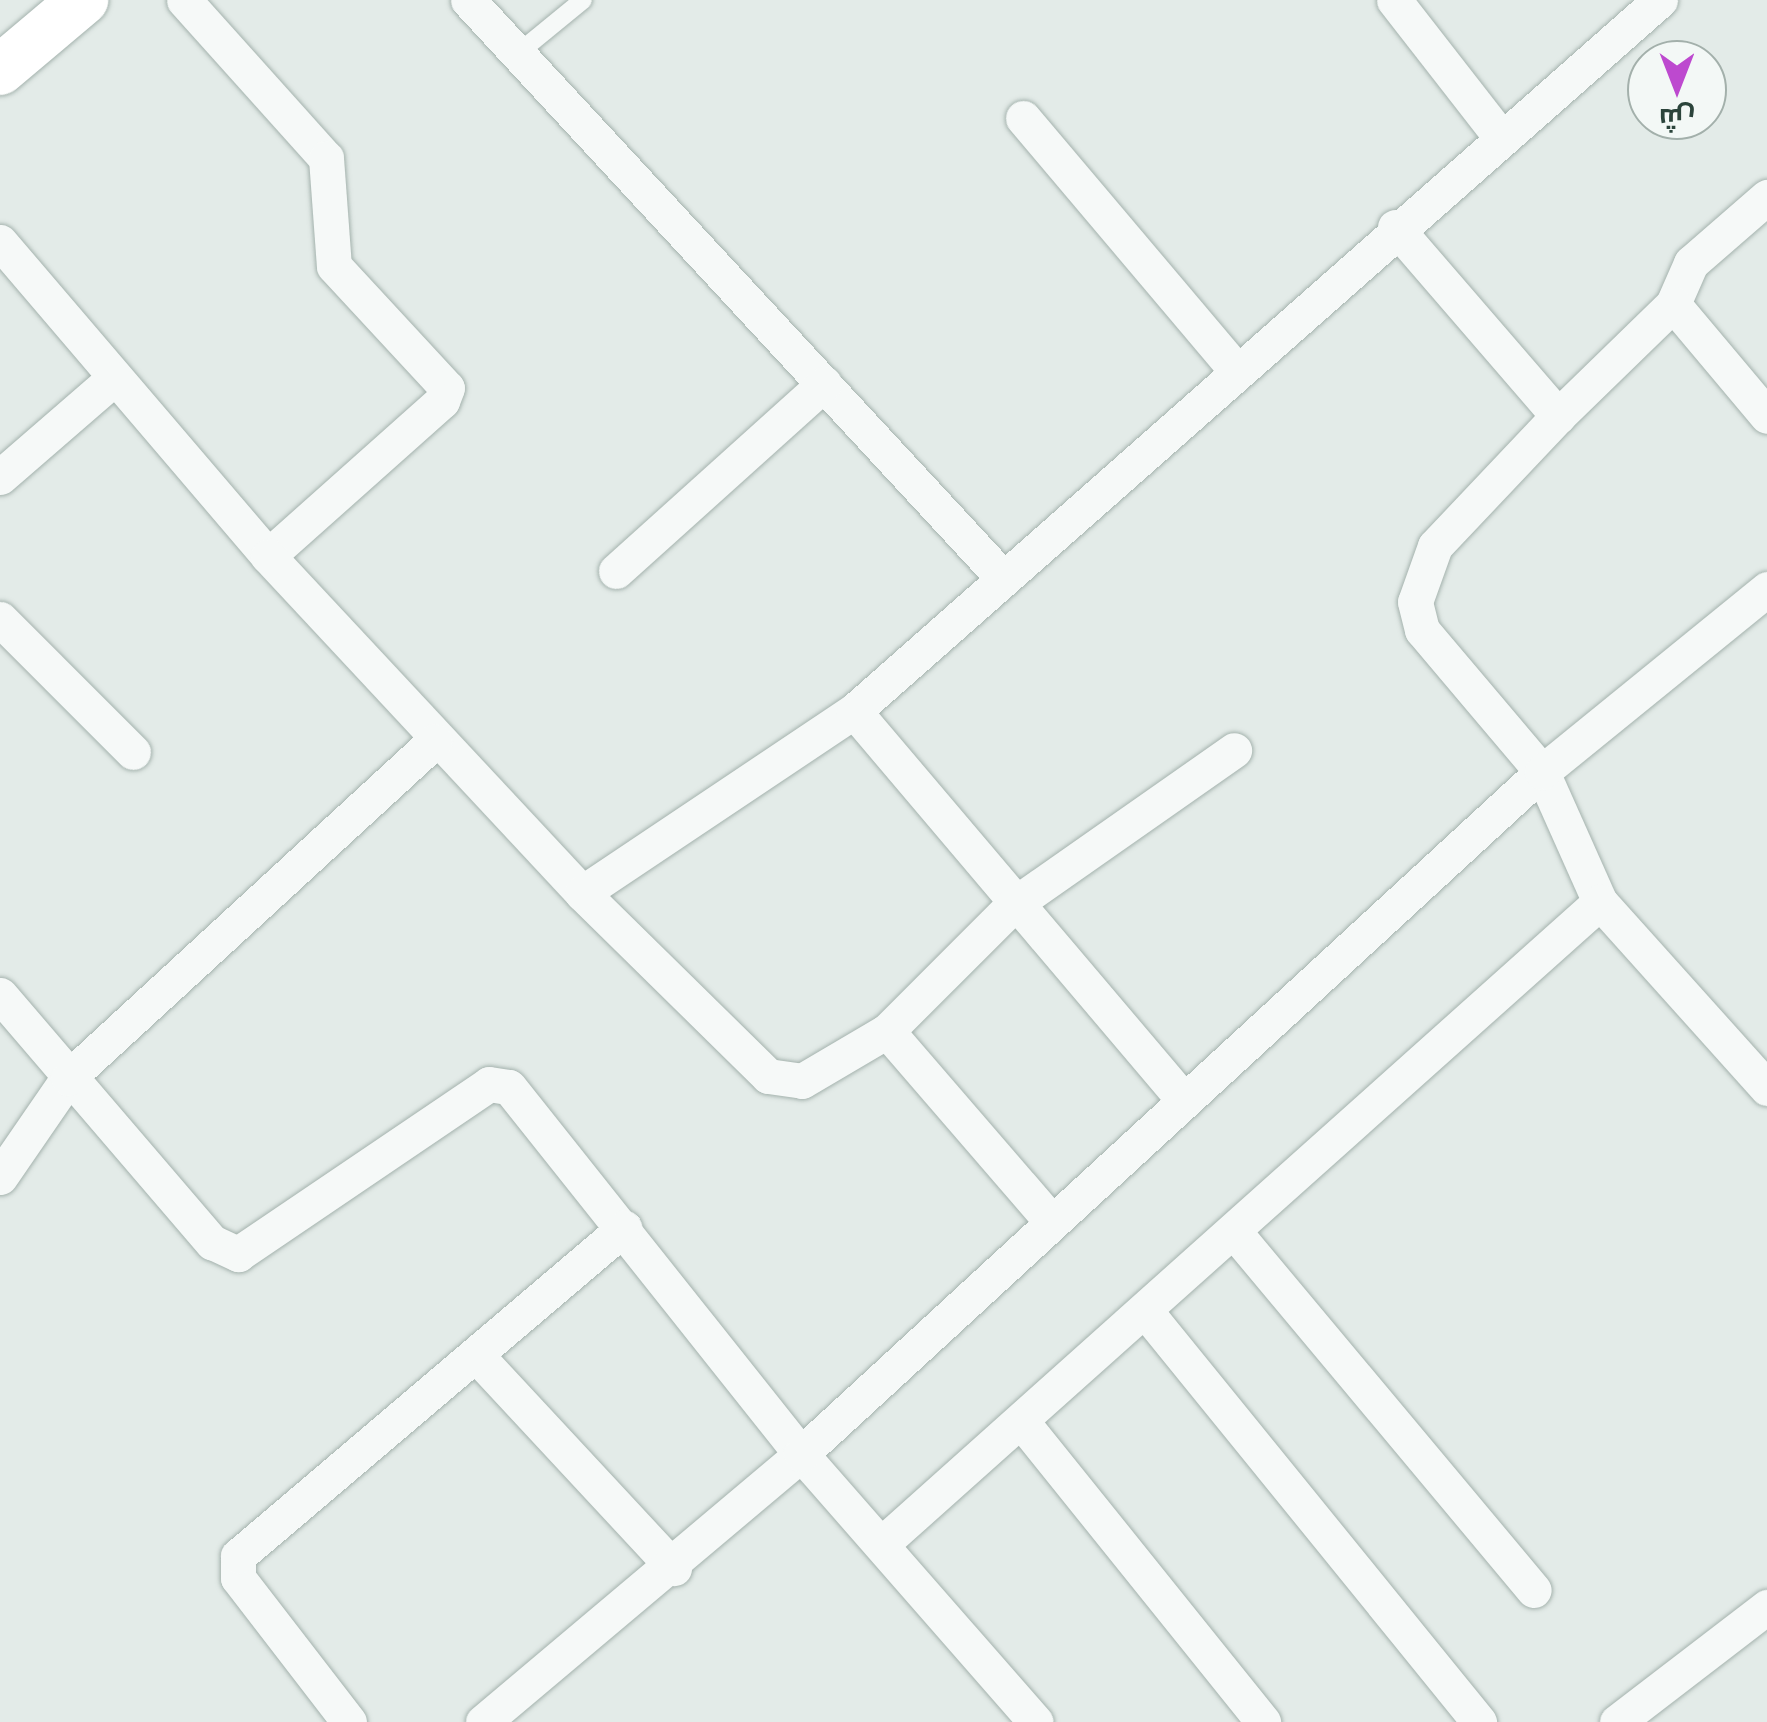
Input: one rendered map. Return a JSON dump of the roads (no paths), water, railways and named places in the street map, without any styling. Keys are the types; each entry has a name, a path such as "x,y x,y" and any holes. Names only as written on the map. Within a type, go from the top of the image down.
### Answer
{"main road":[{"path":"0,28 32,0"},
{"path":"0,70 83,0"}],"street":[{"path":"184,0 326,158 334,266 447,388 442,402 268,556"},
{"path":"468,0 1003,578"},
{"path":"1394,0 1500,136"},
{"path":"582,893 854,711 1395,227 1660,0"},
{"path":"1023,118 1236,370"},
{"path":"1767,197 1691,263 1674,304 1558,416 1435,546 1416,602 1422,630 1542,772 1600,902 1767,1088"},
{"path":"1395,227 1558,416"},
{"path":"0,242 112,379 434,741 768,1076 802,1081 824,1074 886,1031 1014,905 1234,750"},
{"path":"1674,304 1767,416"},
{"path":"0,477 112,379"},
{"path":"616,571 824,384"},
{"path":"482,1722 674,1568 1182,1098 1542,772 1767,588"},
{"path":"0,619 133,752"},
{"path":"854,711 1014,905 1182,1098"},
{"path":"0,1178 68,1078 434,741"},
{"path":"885,1541 1236,1234 1600,902"},
{"path":"0,995 68,1078 223,1251 254,1249 498,1082 510,1087 801,1454 885,1541 1023,1717"},
{"path":"886,1031 1051,1221"},
{"path":"348,1722 238,1578 238,1556 624,1228"},
{"path":"1236,1234 1534,1590"},
{"path":"1147,1313 1479,1722"},
{"path":"476,1355 674,1568"},
{"path":"1022,1422 1263,1722"},
{"path":"1617,1722 1767,1607"}],"lane":[{"path":"517,54 583,0"}]}
